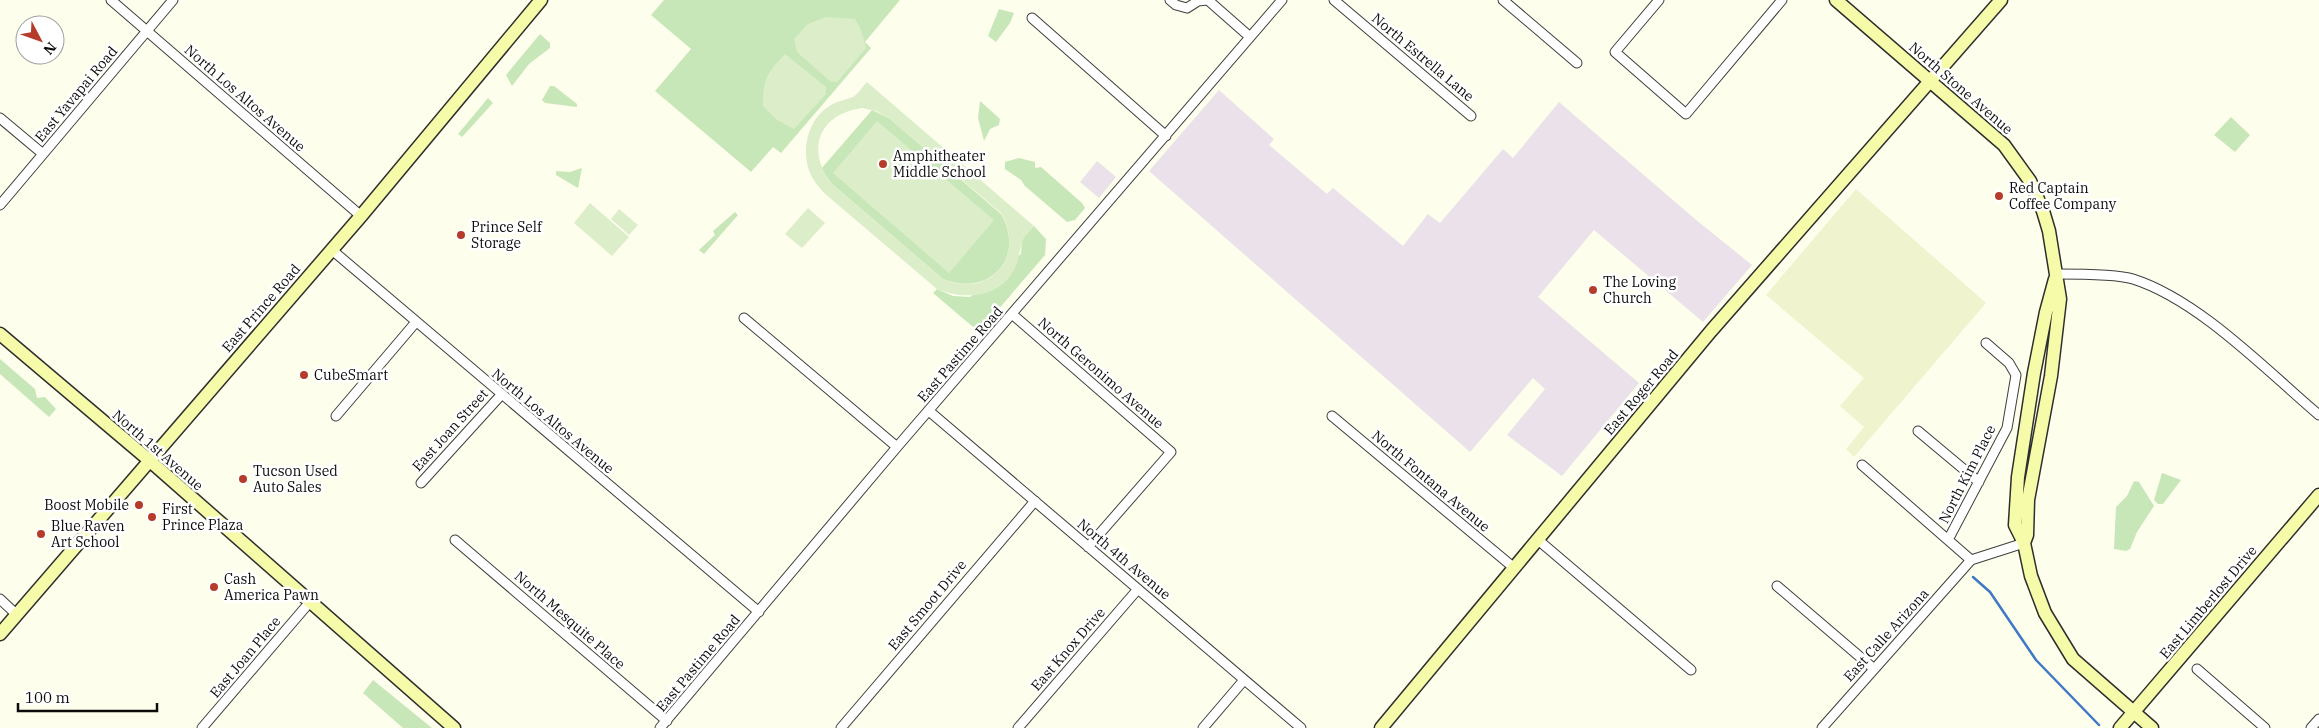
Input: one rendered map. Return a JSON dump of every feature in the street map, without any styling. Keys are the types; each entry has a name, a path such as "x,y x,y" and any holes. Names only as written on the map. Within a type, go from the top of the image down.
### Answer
{"main road":[{"name":"North Stone Avenue","path":"1836,0 2004,145 2030,181 2049,231 2057,274 2046,312 2018,476 2015,524 2024,543 2031,576 2045,613 2072,658 2152,728"},
{"name":"East Roger Road","path":"1380,728 1711,331 2001,0"},
{"name":"East Prince Road","path":"0,634 332,250 540,1"},
{"name":"North 1st Avenue","path":"0,334 149,460 309,603 454,728"},
{"name":"East Limberlost Drive","path":"2120,728 2319,495"}],"street":[{"name":"North Los Altos Avenue","path":"111,0 361,216"},
{"name":"East Yavapai Road","path":"0,205 173,0"},
{"path":"1170,0 1176,5 1187,8 1198,1 1208,0 1250,37"},
{"name":"East Pastime Road","path":"664,724 897,447 1282,0"},
{"name":"North Estrella Lane","path":"1334,0 1472,116"},
{"path":"1504,0 1578,63"},
{"path":"1659,0 1615,52 1686,114 1782,0"},
{"path":"1032,18 1166,136"},
{"path":"0,118 43,154"},
{"name":"North Los Altos Avenue","path":"332,250 759,612"},
{"path":"2057,274 2131,278 2172,296 2209,321 2319,415"},
{"name":"North Geronimo Avenue","path":"1012,314 1171,452 1088,547"},
{"path":"744,318 897,447"},
{"path":"336,416 416,322"},
{"name":"North Kim Place","path":"1948,540 2007,428 2016,375 2009,363 1986,343"},
{"name":"East Joan Street","path":"421,483 501,395"},
{"name":"North 4th Avenue","path":"929,411 1301,728"},
{"name":"North Fontana Avenue","path":"1332,416 1513,567"},
{"path":"1918,431 1979,482"},
{"path":"1862,465 1971,560 2024,543"},
{"name":"East Smoot Drive","path":"841,728 1034,501"},
{"path":"1537,539 1691,670"},
{"name":"North Mesquite Place","path":"455,540 664,724"},
{"name":"East Calle Arizona","path":"1822,728 1873,668 1971,560"},
{"path":"1777,586 1873,668"},
{"name":"East Knox Drive","path":"1018,728 1138,589"},
{"path":"0,599 16,614"},
{"name":"East Joan Place","path":"202,728 309,603"},
{"path":"2198,669 2265,728"},
{"path":"1203,728 1244,680"},
{"path":"2311,728 2319,719"}],"shaded area":[{"path":"1219,90 1274,139 1269,145 1327,194 1333,188 1403,246 1428,214 1440,223 1503,149 1513,158 1559,102 1695,219 1752,265 1703,322 1594,230 1538,297 1639,383 1562,476 1507,435 1545,389 1533,378 1470,452 1149,171"},
{"path":"1097,161 1116,177 1099,198 1080,182"}],"green space":[{"path":"664,0 900,0 865,42 871,48 781,153 773,147 751,172 655,91 691,49 651,15"},
{"path":"999,9 1014,13 1010,23 996,42 988,36"},
{"path":"826,17 855,19 861,30 866,48 837,82 830,81 797,52 794,39 808,24"},
{"path":"540,34 550,43 550,48 529,64 512,86 506,75"},
{"path":"785,54 826,87 826,94 794,129 777,120 763,106 767,77"},
{"path":"867,82 1034,226 1023,240 1015,268 1000,286 981,294 970,295 947,293 937,289 824,193 812,177 806,159 806,149 807,139 815,121 831,105 855,96","holes":["862,108 876,111 889,118 1001,213 1008,229 1009,245 1006,258 999,270 989,279 975,283 960,284 943,279 832,184 819,159 818,147 826,126 835,118 847,112"]},
{"path":"550,86 554,86 577,104 577,107 545,103 542,100"},
{"path":"488,98 493,103 462,137 458,134"},
{"path":"980,101 1000,119 999,125 990,129 984,141 978,118"},
{"path":"872,110 889,118 1001,214 1008,230 1009,245 1006,258 999,270 989,278 975,283 960,283 943,279 832,184 821,169"},
{"path":"2231,117 2250,135 2235,152 2214,135"},
{"path":"877,121 994,220 949,273 833,173"},
{"path":"1019,158 1035,162 1035,168 1041,167 1082,203 1085,208 1075,220 1067,222 1025,186 1021,180 1005,169 1005,162"},
{"path":"582,168 578,188 556,175 556,171 570,172"},
{"path":"1856,189 1986,303 1854,457 1846,449 1864,427 1840,406 1864,378 1766,295"},
{"path":"590,203 629,237 612,256 574,223"},
{"path":"808,208 825,223 802,248 785,234"},
{"path":"619,209 638,225 629,235 611,219"},
{"path":"735,212 738,215 704,254 699,250 715,235 713,231"},
{"path":"1034,226 1046,239 1045,255 979,332 933,293 937,289 953,296 970,297 1021,254 1022,239"},
{"path":"0,359 35,389 37,398 45,397 56,409 49,417 0,374"},
{"path":"2162,473 2181,480 2163,504 2158,504 2154,500"},
{"path":"2134,481 2139,482 2154,506 2137,532 2130,549 2126,551 2114,549 2116,507 2127,496"},
{"path":"373,680 432,728 403,728 363,693"}],"waterway":[{"path":"1973,577 1990,592 2036,660 2099,725"}],"place":[{"name":"Amphitheater Middle School","path":"883,164"},
{"name":"Red Captain Coffee Company","path":"1999,196"},
{"name":"Prince Self Storage","path":"461,235"},
{"name":"The Loving Church","path":"1593,290"},
{"name":"CubeSmart","path":"304,375"},
{"name":"Tucson Used Auto Sales","path":"243,479"},
{"name":"Boost Mobile","path":"139,505"},
{"name":"First Prince Plaza","path":"152,517"},
{"name":"Blue Raven Art School","path":"41,534"},
{"name":"Cash America Pawn","path":"214,587"}]}
